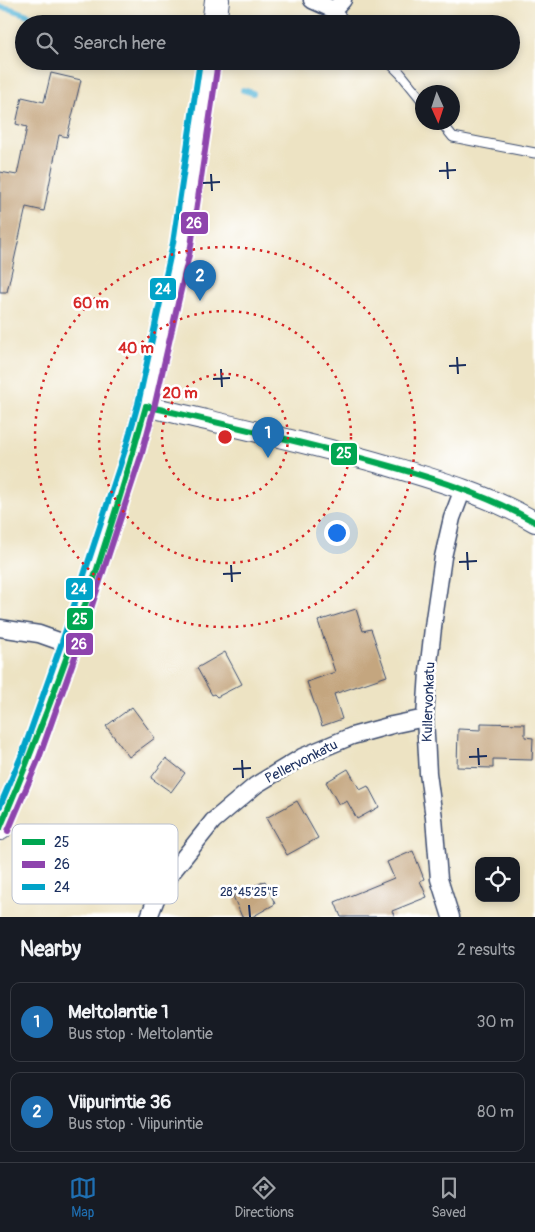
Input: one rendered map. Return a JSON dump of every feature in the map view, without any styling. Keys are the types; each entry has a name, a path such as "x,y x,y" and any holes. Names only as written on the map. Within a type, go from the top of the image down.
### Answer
{"main road":[{"path":"215,15 217,0"},
{"path":"0,828 31,755 70,645 134,450 146,406 182,245 208,70"}],"street":[{"path":"312,0 338,5"},
{"path":"146,406 364,459 463,489 495,502 535,522"},
{"name":"Kullervonkatu","path":"451,917 439,878 428,773 425,718 432,636 443,558 452,518 463,489"},
{"path":"0,628 38,634 70,645"},
{"name":"Pellervonkatu","path":"178,865 213,821 256,785 302,757 352,736 425,718"},
{"name":"Pellervonkatu","path":"149,917 154,904"}],"lane":[{"path":"397,70 415,91"},
{"path":"447,130 453,137 535,153"}],"building":[{"path":"51,73 81,80 67,137 59,135 44,211 26,207 7,292 0,292 0,172 17,175 27,127 16,124 22,97 44,102"},
{"path":"356,609 363,631 371,629 387,676 334,694 342,719 322,726 307,682 335,672 318,621"},
{"path":"225,652 242,684 217,697 214,694 212,695 197,668"},
{"path":"132,707 155,738 129,757 106,726"},
{"path":"481,723 525,724 525,737 533,738 532,760 493,759 493,768 457,767 458,729 481,730"},
{"path":"166,758 185,773 171,792 151,778"},
{"path":"348,769 360,790 368,786 379,807 357,819 347,801 339,805 326,782"},
{"path":"297,801 318,838 287,855 266,818"},
{"path":"413,851 424,879 420,881 427,897 392,911 395,917 341,917 335,902 394,878 387,862"},
{"path":"265,881 275,904 252,917 242,917 233,896"}],"waterway":[{"path":"0,7 28,15"},
{"path":"243,90 253,93"}],"transit line":[{"name":"24","path":"0,806 23,752 62,642 126,447 138,404 173,243 199,70"},
{"name":"26","path":"8,831 39,758 78,648 142,453 191,246 217,70"},
{"name":"25","path":"146,406 318,447 416,474 457,487 497,503 535,522"},
{"name":"25","path":"0,828 42,724 80,619 115,513 146,406"}],"place":[{"name":"Viipurintie 36","path":"200,301"},
{"name":"Meltolantie 1","path":"268,458"}]}
